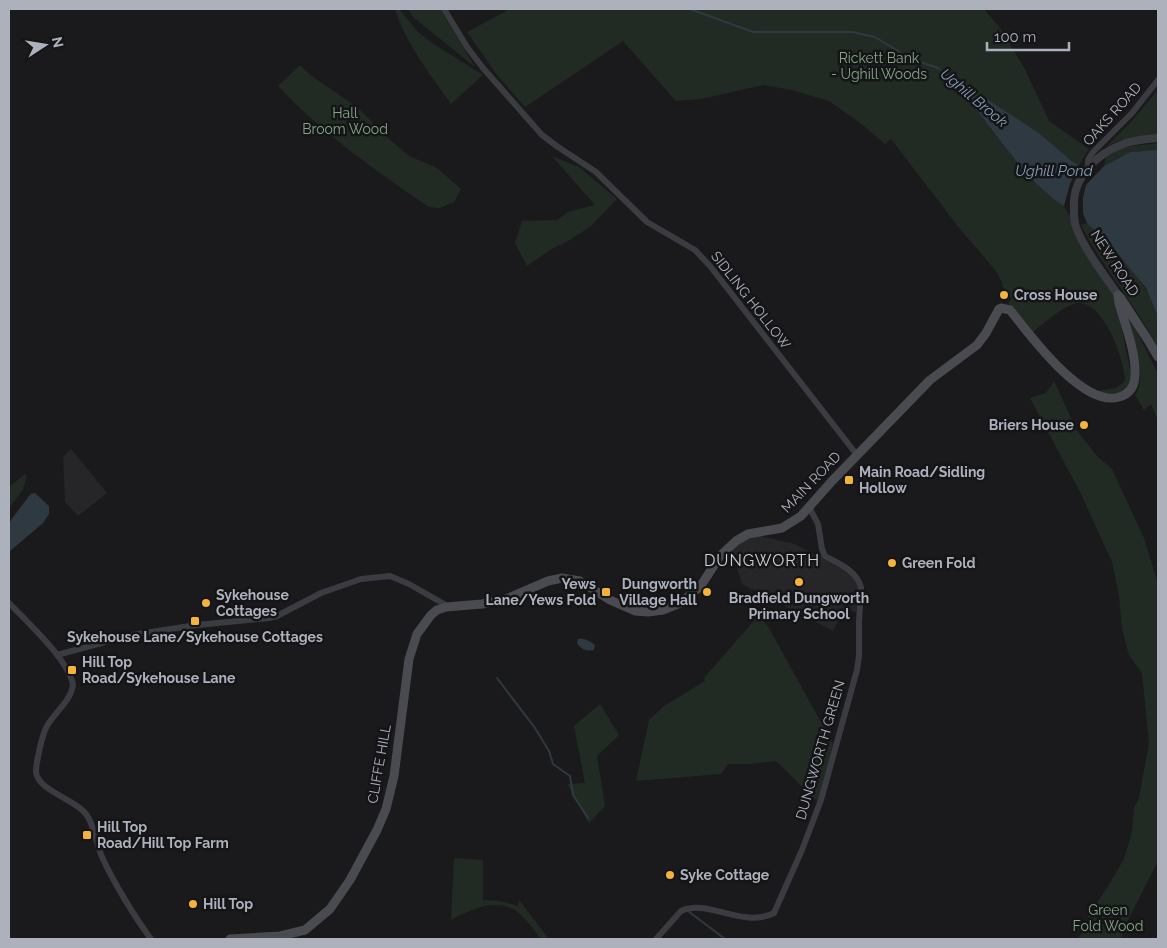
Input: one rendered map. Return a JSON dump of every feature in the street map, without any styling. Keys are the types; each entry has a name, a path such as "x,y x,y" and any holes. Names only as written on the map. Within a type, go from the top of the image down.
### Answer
{"main road":[{"name":"MAIN ROAD","path":"446,607 472,606 499,601 548,580 562,578 576,580 623,607 642,612 672,607 693,593 705,581 724,550 736,541 748,534 786,527 801,516 930,380 977,345 999,309 1004,307 1010,310 1053,362 1080,385 1107,399 1126,396 1133,387 1135,367 1118,295"},
{"name":"NEW ROAD","path":"1118,295 1158,357"},
{"name":"CLIFFE HILL","path":"230,939 273,937 299,932 310,927 340,896 366,853 386,809 394,776 405,681 412,647 417,634 426,620 437,610 446,607"}],"street":[{"name":"SIDLING HOLLOW","path":"444,9 483,68 542,135 596,172 647,222 694,250 710,266 857,455"},
{"name":"OAKS ROAD","path":"1089,166 1089,157 1132,113 1158,80"},
{"name":"NEW ROAD","path":"1118,295 1096,263 1075,223 1074,194 1089,166 1106,152 1122,144 1158,138"},
{"name":"DUNGWORTH GREEN","path":"656,939 681,911 686,908 703,909 751,918 774,913 802,850 821,800 859,662 861,587 857,576 823,553 820,531 809,507"},
{"path":"57,655 143,633 197,625 269,618 346,583 376,577 390,576 400,580 438,600 446,607"},
{"path":"9,604 57,655 72,680 73,690 46,728 36,771 37,775 43,785 75,804 86,814 106,865 151,939"}],"shaded area":[{"path":"71,449 107,493 78,516 65,502 63,457"},
{"name":"Bradfield Dungworth Primary School","path":"760,536 795,544 817,556 822,555 829,562 851,574 859,587 856,612 843,609 833,631 742,584 731,549 749,538"}],"green space":[{"path":"395,9 399,9 418,32 432,43 483,75 451,104 412,47"},
{"path":"408,9 440,9 475,67 413,17"},
{"name":"Rickett Bank - Ughill Woods","path":"510,9 984,9 1000,28 1025,69 1049,121 1089,149 1079,165 1039,133 938,68 969,101 1025,171 1050,196 1064,206 1115,296 1131,374 1129,386 1122,391 1114,393 1097,391 1116,388 1125,381 1117,347 1105,322 1097,312 1088,305 1073,304 1061,310 1033,332 1008,303 1012,299 1002,286 996,271 960,229 891,139 885,144 829,101 792,90 763,85 701,99 676,101 623,41 525,107 497,75 467,32"},
{"name":"Hall Broom Wood","path":"300,65 309,74 358,108 409,156 437,168 461,189 454,202 440,208 429,207 370,165 313,120 278,86"},
{"path":"1157,91 1158,135 1120,140 1106,147 1131,122"},
{"path":"1158,143 1158,150 1130,152 1104,166 1106,157 1124,147"},
{"path":"552,156 579,167 617,199 590,227 527,266 515,243 522,221 557,220 568,212 595,205"},
{"path":"1087,223 1129,267 1155,306 1158,318 1158,349 1150,333 1099,257 1081,225"},
{"path":"1126,310 1158,374 1158,421 1151,404 1144,410 1135,395 1139,387 1140,366"},
{"name":"Green Fold Wood","path":"1054,381 1077,431 1098,457 1112,469 1144,538 1158,584 1158,861 1124,928 1121,939 1077,939 1084,931 1089,914 1124,859 1132,832 1134,808 1139,798 1149,743 1142,673 1129,655 1122,629 1119,595 1112,562 1080,492 1030,398 1046,393"},
{"path":"25,474 27,476 23,490 9,508 9,487"},
{"path":"759,615 769,628 833,744 818,802 776,761 728,764 721,774 636,781 649,720 664,706 705,681 704,678"},
{"path":"600,704 619,735 597,756 605,806 589,823 567,784 585,783 574,726"},
{"path":"454,858 483,860 483,900 500,901 518,906 519,900 549,939 541,939 515,910 499,905 474,909 451,920"}],"water":[{"name":"Ughill Pond","path":"936,66 1039,133 1079,165 1070,184 1064,206 1036,184 1024,171 968,100"},
{"path":"1158,150 1158,316 1146,288 1117,253 1087,223 1083,213 1083,198 1086,185 1104,166 1130,152"},
{"path":"35,493 49,506 49,514 43,523 9,552 9,526 11,520 29,496"},
{"path":"578,639 585,639 595,645 594,650 589,651 582,648 577,643"}],"waterway":[{"name":"Ughill Brook","path":"690,9 753,32 852,32 875,37 911,59 938,68"},
{"path":"497,678 535,728 549,751 553,764 570,776 573,795 588,818"},
{"path":"688,911 725,939"}],"place":[{"name":"Cross House","path":"1004,295"},
{"name":"Briers House","path":"1084,425"},
{"name":"Main Road/Sidling Hollow","path":"849,480"},
{"name":"Green Fold","path":"892,563"},
{"name":"Bradfield Dungworth Primary School","path":"799,582"},
{"name":"Yews Lane/Yews Fold","path":"606,592"},
{"name":"Dungworth Village Hall","path":"707,592"},
{"name":"Sykehouse Cottages","path":"206,603"},
{"name":"Sykehouse Lane/Sykehouse Cottages","path":"195,621"},
{"name":"Hill Top Road/Sykehouse Lane","path":"72,670"},
{"name":"Hill Top Road/Hill Top Farm","path":"87,835"},
{"name":"Syke Cottage","path":"670,875"},
{"name":"Hill Top","path":"193,904"}],"district":[{"name":"DUNGWORTH","path":"762,560"}]}
